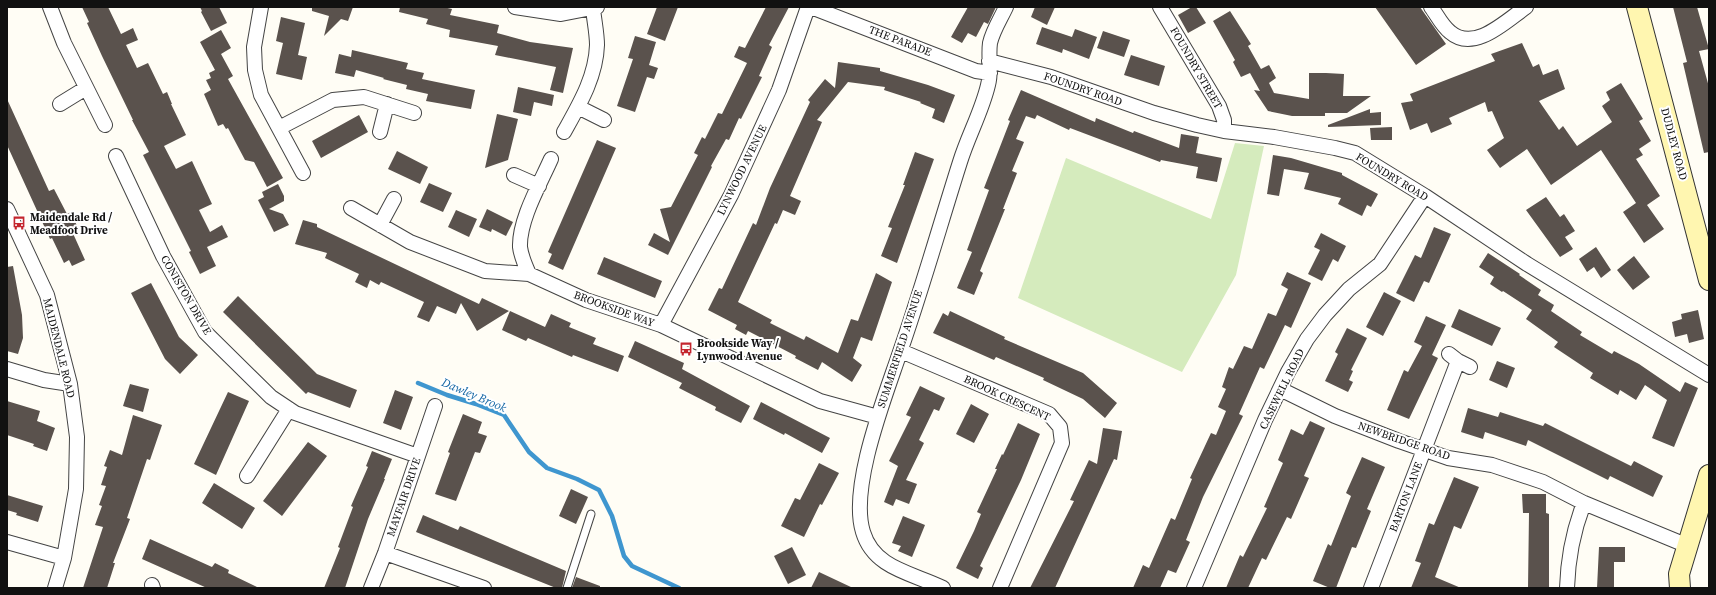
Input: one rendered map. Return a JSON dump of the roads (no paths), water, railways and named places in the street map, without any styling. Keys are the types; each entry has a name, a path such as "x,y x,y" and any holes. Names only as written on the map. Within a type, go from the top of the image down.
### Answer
{"main road":[{"name":"DUDLEY ROAD","path":"1637,7 1708,276"},
{"path":"1680,588 1679,574 1688,546 1705,505 1709,475"}],"street":[{"path":"50,7 64,43 105,125"},
{"path":"261,7 254,47 255,70 261,95 303,173"},
{"path":"515,7 561,14 595,8 597,45 591,76 578,106 564,132"},
{"name":"THE PARADE","path":"809,7 976,71 989,67"},
{"name":"LYNWOOD AVENUE","path":"661,325 731,195 779,90 809,7"},
{"path":"989,67 990,42 1006,7"},
{"name":"FOUNDRY STREET","path":"1160,7 1219,106 1224,120 1224,131"},
{"path":"1431,7 1450,32 1456,36 1469,40 1484,35 1526,7"},
{"name":"FOUNDRY ROAD","path":"989,67 1052,77 1154,113 1224,131 1274,137 1355,153 1528,264 1709,375"},
{"name":"SUMMERFIELD AVENUE","path":"943,588 900,572 880,559 870,547 863,534 859,516 864,476 878,416 901,351 961,159 988,85 989,67"},
{"path":"60,104 86,88"},
{"path":"279,128 333,100 364,97 414,113"},
{"path":"380,132 387,104"},
{"path":"578,106 604,120"},
{"name":"CONISTON DRIVE","path":"116,156 163,256 204,332 271,397 295,413 418,456"},
{"path":"529,274 520,248 521,237 528,211 551,159"},
{"path":"514,175 539,186"},
{"name":"CASEWELL ROAD","path":"1194,588 1280,389 1307,339 1325,315 1350,289 1380,264 1424,196"},
{"path":"380,225 394,199"},
{"name":"BROOKSIDE WAY","path":"351,208 410,242 485,271 529,274 586,300 661,325 820,401 878,416"},
{"name":"MAIDENDALE ROAD","path":"7,209 47,295 70,384 77,437 76,489 64,558 55,588"},
{"name":"BROOK CRESCENT","path":"901,351 1049,414 1060,427 1062,443 1000,588"},
{"name":"BARTON LANE","path":"1371,588 1459,361"},
{"path":"7,370 44,380 70,384"},
{"name":"NEWBRIDGE ROAD","path":"1280,389 1335,416 1424,450 1448,458 1492,465 1543,482 1584,502 1688,546"},
{"name":"MAYFAIR DRIVE","path":"371,588 385,553 435,406"},
{"path":"246,476 289,409"},
{"path":"1568,588 1568,558 1575,526 1584,502"},
{"path":"7,542 64,558"},
{"path":"385,553 484,588"}],"lane":[{"path":"567,588 591,514"}],"waterway":[{"name":"Dawley Brook","path":"418,383 504,415 529,452 547,468 577,479 599,490 612,516 624,556 632,566 679,588"}],"place":[{"name":"Maidendale Rd / Meadfoot Drive","path":"19,223"},
{"name":"Brookside Way / Lynwood Avenue","path":"686,349"}]}
